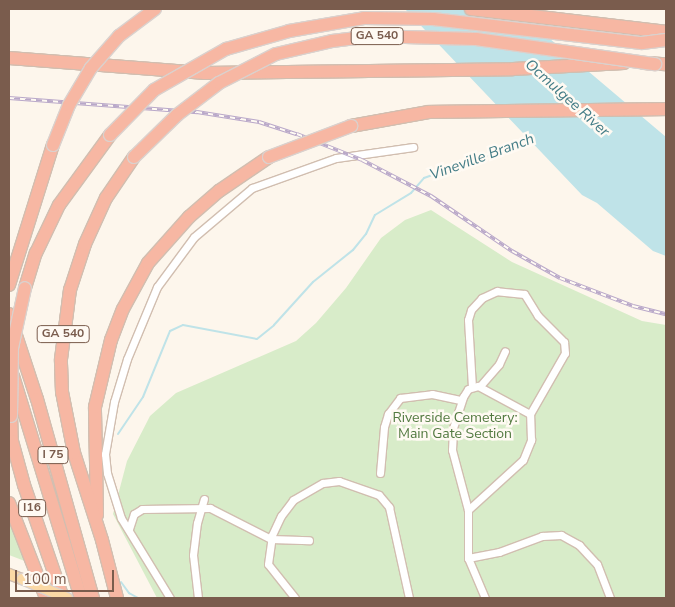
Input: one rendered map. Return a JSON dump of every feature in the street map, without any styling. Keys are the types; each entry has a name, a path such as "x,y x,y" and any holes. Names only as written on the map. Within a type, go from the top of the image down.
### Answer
{"highway":[{"path":"10,279 53,145 69,105 91,68 119,36 155,9"},
{"path":"472,9 666,32"},
{"name":"I16","path":"63,598 24,486 12,441 11,356 25,288 43,236 59,204 110,135 154,90 190,66 226,48 289,31 364,18 434,19 642,43 666,40"},
{"name":"GA 540","path":"117,598 97,523 74,454 62,392 64,327 70,290 86,244 106,198 134,158 178,114 219,83 276,54 332,40 370,36 476,39 661,64"},
{"path":"9,58 205,74 376,72 661,64"},
{"path":"97,523 95,407 108,348 122,309 148,263 189,217 219,191 269,157 351,126 429,112 666,109"},
{"name":"I 75","path":"9,314 37,399 93,598"},
{"name":"I 75","path":"9,363 81,598"},
{"path":"9,503 46,598"}],"main road":[{"path":"9,574 67,598"}],"street":[{"path":"170,598 121,518 107,473 108,428 142,318 177,256 212,219 240,196 262,183 336,158 413,147"},
{"path":"468,510 523,460 531,440 530,414 545,384 561,362 565,346 524,294 496,290 482,298 471,310 468,320 472,387"},
{"path":"480,386 499,364 505,351"},
{"path":"485,598 468,558 468,510 452,450 453,428 461,400 472,387 480,386 530,414"},
{"path":"380,473 384,427 388,414 400,398 432,394 461,400"},
{"path":"294,598 270,569 267,558 271,539 287,507 310,489 339,481 366,488 383,497 389,507 409,598"},
{"path":"198,598 193,555 204,499"},
{"path":"129,529 134,514 142,509 210,508 271,539 308,540"},
{"path":"468,558 499,552 542,536 561,535 579,545 597,564 610,598"}],"green space":[{"name":"Riverside Cemetery: Main Gate Section","path":"431,210 512,262 642,321 666,325 666,598 157,598 113,514 127,461 150,416 176,393 296,341 316,323 346,288 381,238 405,220"},
{"path":"9,501 30,563 9,555"}],"water":[{"name":"Ocmulgee River","path":"405,9 519,9 543,33 666,137 666,256 653,251 597,203 582,195"}],"waterway":[{"name":"Vineville Branch","path":"118,434 143,397 170,331 183,325 257,339 274,325 313,282 353,250 366,234 375,215 411,193 424,178 530,140"},
{"path":"121,582 129,593 138,598"}],"railway":[{"path":"9,98 197,112 259,122 297,134 362,160 431,196 512,251 560,278 633,306 666,314"}]}
